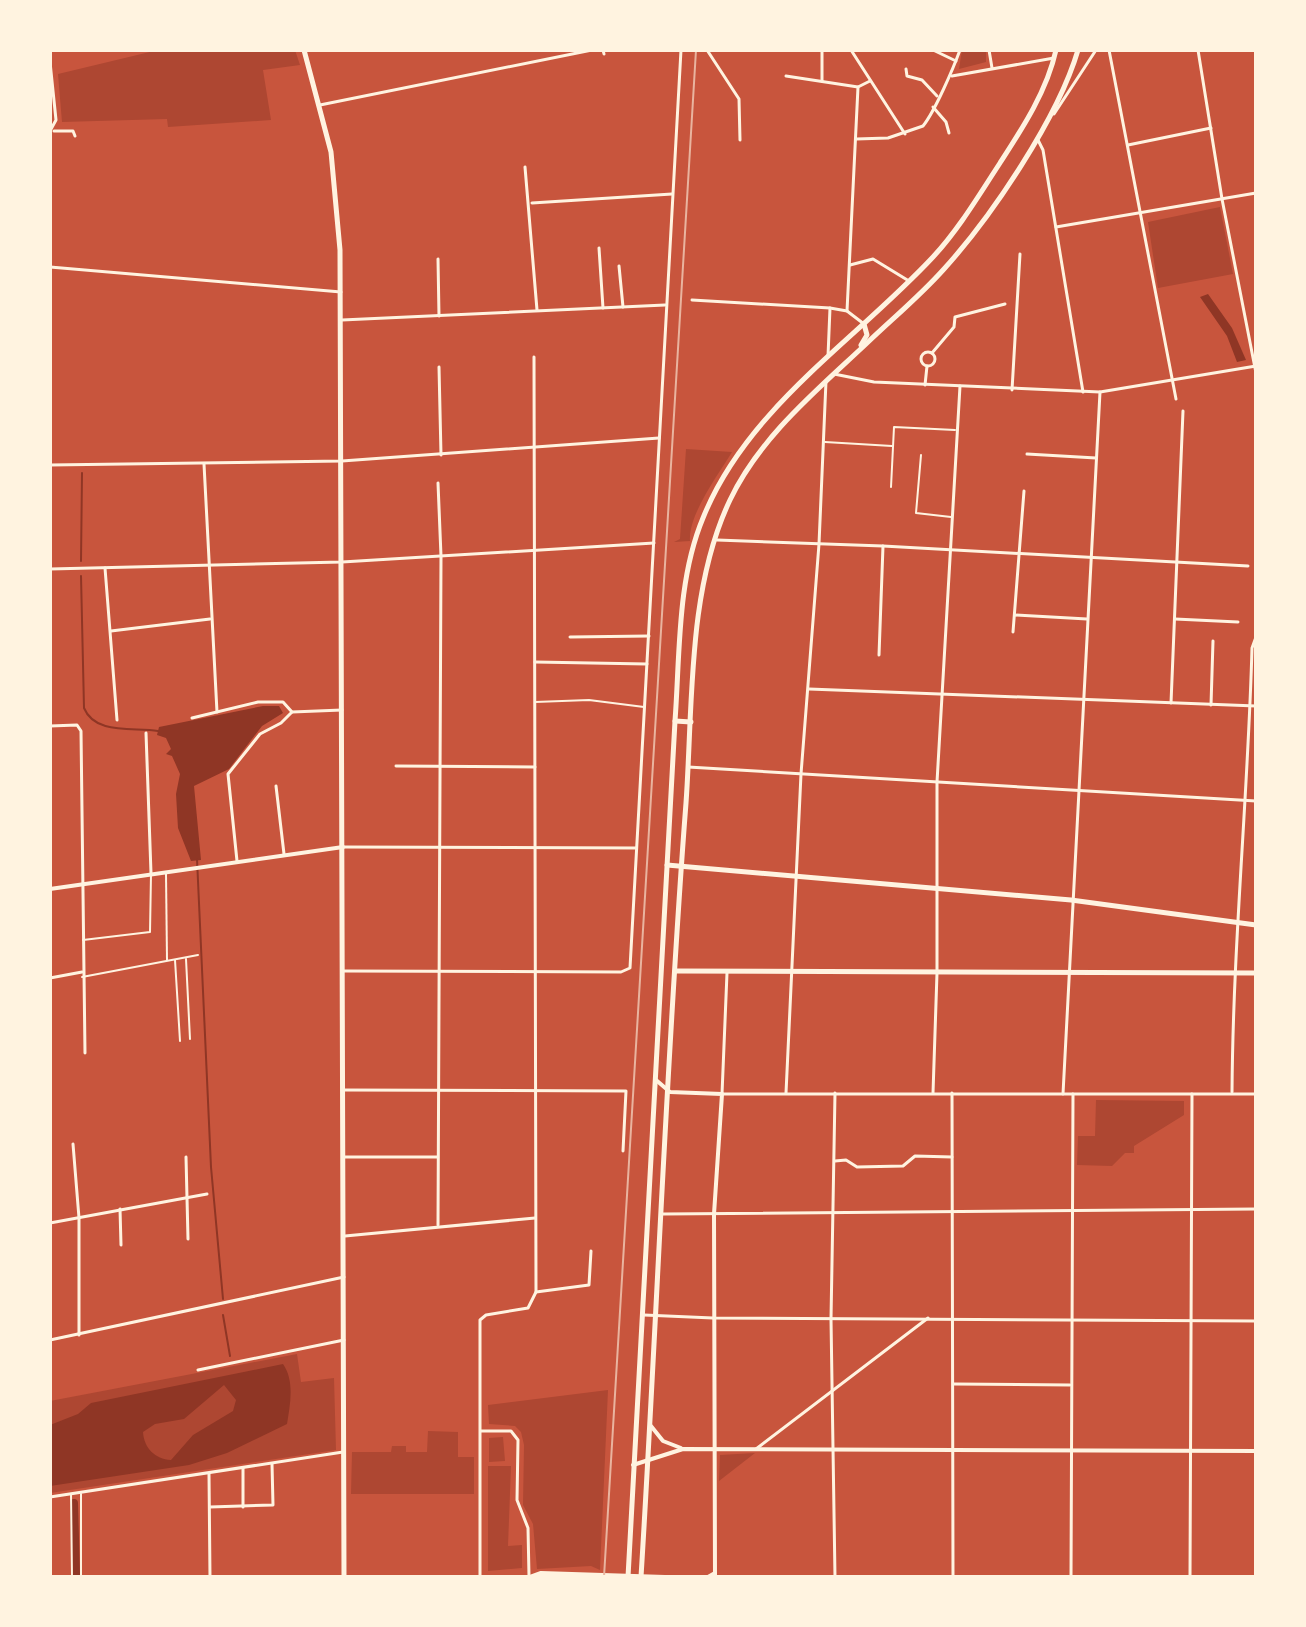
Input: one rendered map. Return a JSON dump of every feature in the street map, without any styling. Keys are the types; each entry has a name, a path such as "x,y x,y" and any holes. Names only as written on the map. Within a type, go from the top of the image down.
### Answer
{"main road":[{"path":"304,50 331,152 340,239 344,1577"},
{"path":"628,1577 640,1314 675,721 684,604 695,544 703,518 740,449 828,358 936,254 1004,157 1038,97 1056,50"},
{"path":"641,1577 681,866 700,603 713,540 751,463 782,425 944,270 1047,123 1078,50"},
{"path":"856,353 866,338 864,324"},
{"path":"675,721 691,722"},
{"path":"667,865 1071,900 1256,925"},
{"path":"675,971 1256,973"}],"street":[{"path":"320,105 592,50"},
{"path":"344,971 621,972 630,968 681,50"},
{"path":"707,50 739,99 740,140"},
{"path":"822,50 822,81"},
{"path":"851,50 905,134"},
{"path":"933,50 956,61"},
{"path":"856,139 905,134 923,126 937,97 952,76 960,50"},
{"path":"989,50 992,68"},
{"path":"1047,123 1096,50"},
{"path":"1109,50 1170,381 1176,399"},
{"path":"1198,50 1222,199 1256,373"},
{"path":"952,76 1054,58"},
{"path":"50,62 56,120 51,131 73,131 75,136"},
{"path":"906,69 907,76 922,80 937,97"},
{"path":"786,76 858,87 870,81"},
{"path":"847,311 858,87"},
{"path":"933,107 946,122 949,133"},
{"path":"1128,145 1211,128"},
{"path":"1037,139 1043,150 1083,392"},
{"path":"525,167 531,203 537,310"},
{"path":"1056,227 1256,193"},
{"path":"531,203 672,194"},
{"path":"599,248 603,308"},
{"path":"1012,390 1020,254"},
{"path":"438,259 439,316"},
{"path":"850,265 873,259 909,281"},
{"path":"619,266 623,307"},
{"path":"50,267 341,292"},
{"path":"692,300 830,308 847,311 864,324"},
{"path":"925,385 927,366 921,358 925,353 932,353 954,327 955,317 1005,304"},
{"path":"342,320 665,305"},
{"path":"828,358 830,308"},
{"path":"927,366 934,361 932,353"},
{"path":"480,1577 480,1320 493,1314 528,1308 536,1292 534,357"},
{"path":"834,374 855,380 925,385 1100,392 1255,366"},
{"path":"439,367 441,455"},
{"path":"786,1093 801,774 819,544 826,381"},
{"path":"933,1093 940,694 960,386"},
{"path":"1063,1094 1100,392"},
{"path":"1171,704 1183,411"},
{"path":"50,465 342,461 659,438"},
{"path":"1027,454 1096,458"},
{"path":"204,464 217,712"},
{"path":"438,483 441,556 438,1225"},
{"path":"1013,632 1024,491"},
{"path":"713,540 1248,566"},
{"path":"50,569 342,562 654,543"},
{"path":"879,655 883,546"},
{"path":"105,568 117,720"},
{"path":"1015,615 1087,619"},
{"path":"110,631 210,619"},
{"path":"1175,619 1238,622"},
{"path":"570,637 649,636"},
{"path":"1232,1094 1235,923 1247,801 1252,648 1256,637"},
{"path":"1211,705 1213,641"},
{"path":"535,662 647,664"},
{"path":"809,689 1256,706"},
{"path":"192,718 258,702 283,702 292,712"},
{"path":"237,861 228,774 255,739 292,712 342,710"},
{"path":"50,726 73,725 81,731 85,1053"},
{"path":"146,733 151,873"},
{"path":"396,766 535,767"},
{"path":"688,767 1256,801"},
{"path":"276,786 284,854"},
{"path":"50,889 343,847 636,848"},
{"path":"708,1577 715,1575 714,1214 727,971"},
{"path":"50,978 82,974"},
{"path":"654,1078 670,1092 722,1094 1256,1094"},
{"path":"342,1090 626,1091 623,1151"},
{"path":"835,1093 831,1319 835,1577"},
{"path":"952,1093 953,1577"},
{"path":"1071,1577 1073,1094"},
{"path":"1190,1577 1192,1094"},
{"path":"73,1144 79,1218 79,1335"},
{"path":"834,1161 847,1160 857,1167 903,1166 915,1156 952,1157"},
{"path":"186,1157 188,1239"},
{"path":"344,1157 437,1157"},
{"path":"50,1223 207,1194"},
{"path":"120,1209 121,1245"},
{"path":"663,1214 1256,1209"},
{"path":"345,1236 535,1218"},
{"path":"536,1292 589,1285 591,1251"},
{"path":"50,1340 344,1277"},
{"path":"640,1314 657,1318 1256,1321"},
{"path":"755,1449 928,1318"},
{"path":"198,1370 344,1340"},
{"path":"954,1384 1070,1385"},
{"path":"651,1426 663,1441 683,1449"},
{"path":"481,1431 511,1431 518,1440 517,1500 528,1528 530,1577 541,1573 665,1577"},
{"path":"632,1465 683,1449 1256,1451"},
{"path":"50,1497 343,1452"},
{"path":"210,1507 273,1505 272,1464"},
{"path":"243,1468 243,1507"},
{"path":"209,1474 210,1577"}],"lane":[{"path":"891,487 894,427 956,430"},
{"path":"825,442 893,446"},
{"path":"921,455 916,513 952,517"},
{"path":"535,702 589,700 645,707"},
{"path":"166,871 167,961"},
{"path":"83,940 150,932 151,873"},
{"path":"82,974 198,955"},
{"path":"186,957 190,1039"},
{"path":"175,959 180,1041"},
{"path":"80,1493 81,1577"},
{"path":"72,1494 72,1577"}],"shaded area":[{"path":"158,50 295,50 300,65 263,70 271,120 168,127 167,119 62,122 58,74"},
{"path":"962,50 986,50 986,62 959,69"},
{"path":"1220,207 1233,274 1158,288 1148,222"},
{"path":"1208,294 1232,328 1246,360 1237,362 1227,336 1200,297"},
{"path":"686,449 732,452 699,507 690,541 674,542 680,539"},
{"path":"263,706 279,706 283,713 262,726 229,769 194,786 201,860 191,861 178,828 176,794 180,774 172,756 166,754 171,749 166,738 157,735 159,727"},
{"path":"1096,1100 1184,1101 1184,1115 1134,1146 1134,1153 1125,1153 1112,1166 1077,1165 1078,1136 1095,1136"},
{"path":"297,1354 301,1382 334,1378 336,1450 50,1493 50,1401"},
{"path":"283,1364 290,1385 287,1424 227,1453 189,1465 50,1486 50,1425 78,1414 91,1403","holes":["224,1385 236,1400 233,1411 193,1435 171,1460 155,1455 148,1448 143,1432 155,1424 184,1419"]},
{"path":"608,1390 600,1570 591,1566 537,1569 533,1524 523,1505 524,1445 521,1432 515,1426 489,1424 488,1405"},
{"path":"428,1431 458,1432 458,1457 474,1457 474,1494 351,1494 352,1452 391,1452 392,1446 406,1446 406,1452 427,1452"},
{"path":"503,1437 505,1461 489,1462 489,1438"},
{"path":"755,1453 719,1481 720,1455"},
{"path":"488,1466 511,1466 508,1546 522,1545 522,1568 488,1571"}],"waterway":[{"path":"81,561 82,473"},
{"path":"81,576 84,708 89,717 106,726 158,731"},
{"path":"197,859 211,1167 223,1299"},
{"path":"223,1315 230,1356"},
{"path":"74,1503 76,1574"}],"railway":[{"path":"604,1577 696,50"}]}
